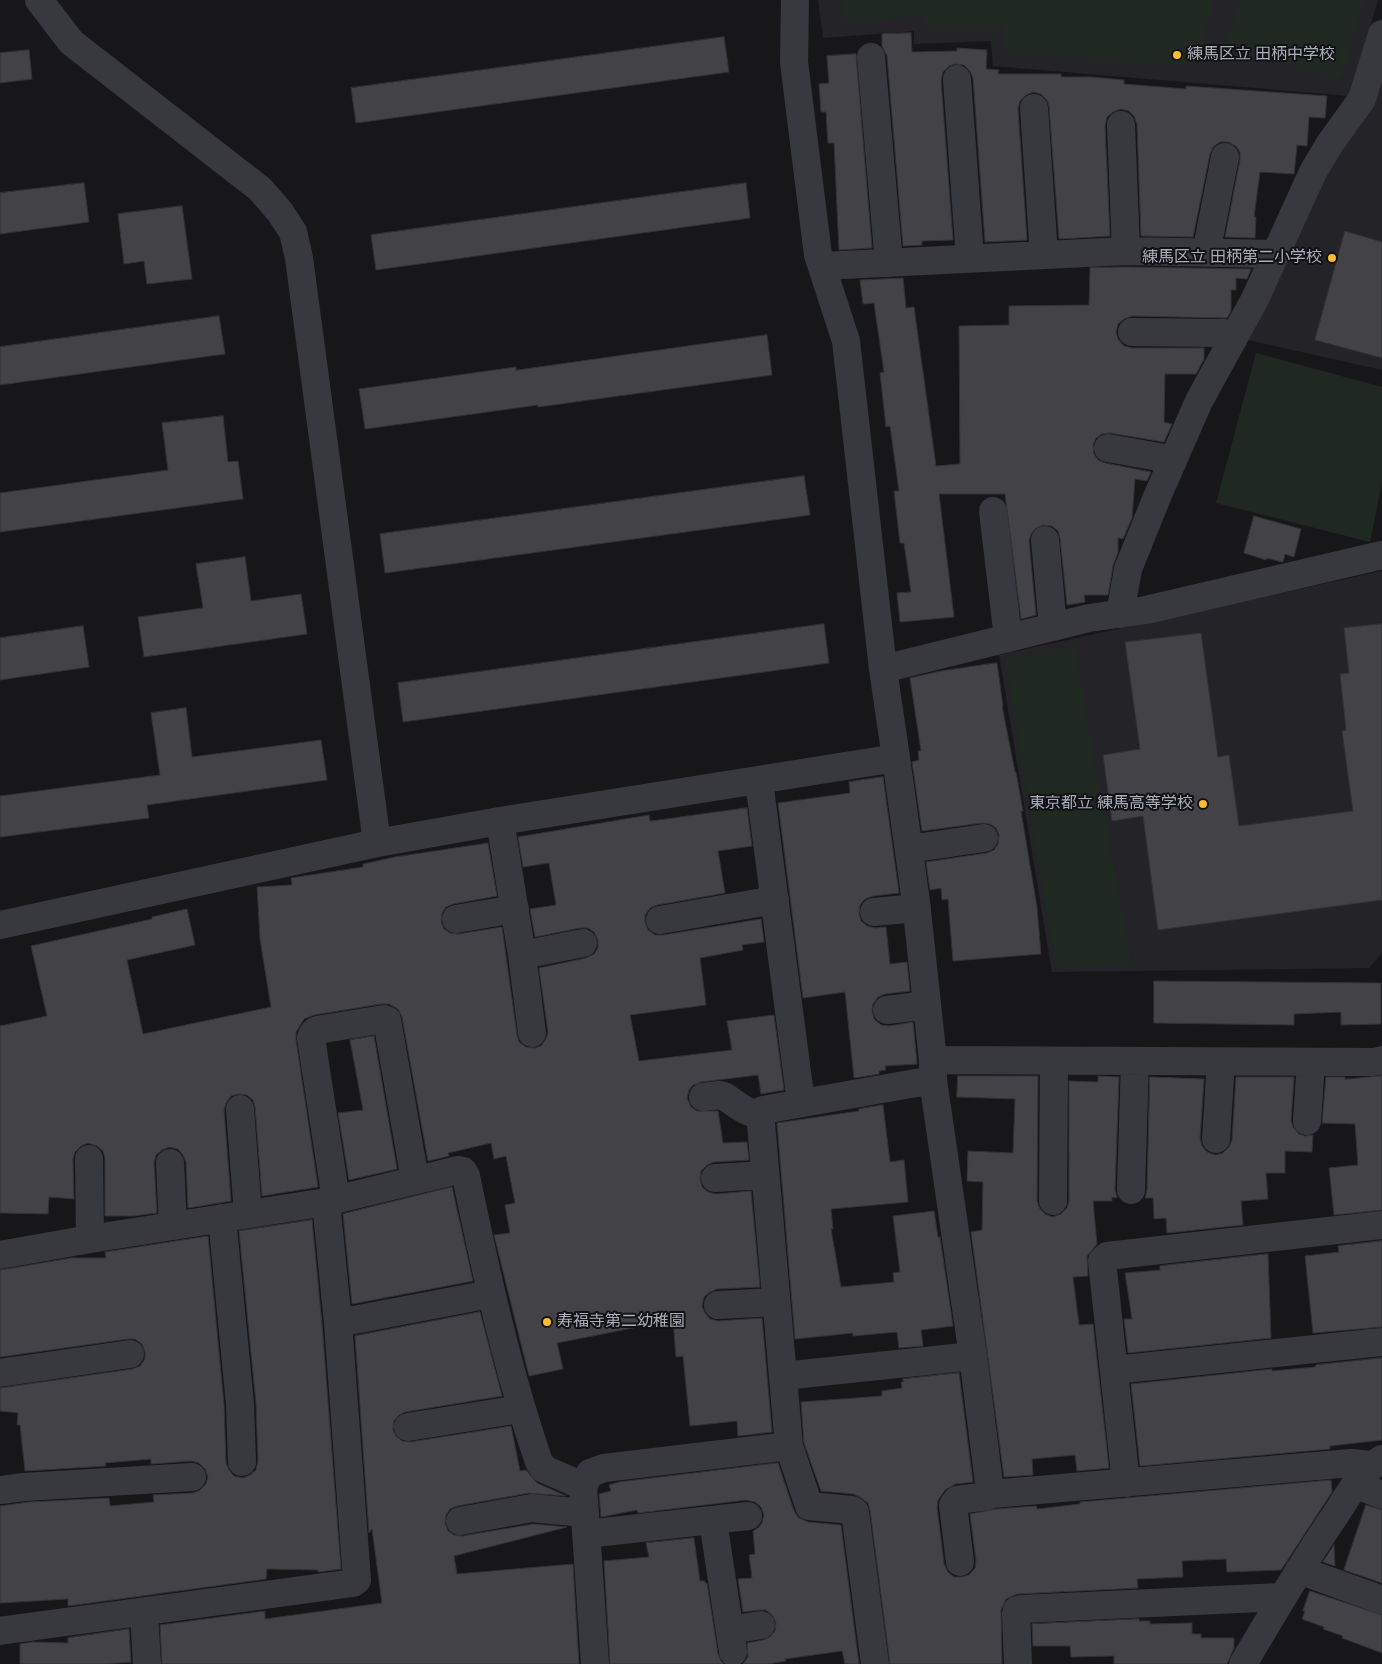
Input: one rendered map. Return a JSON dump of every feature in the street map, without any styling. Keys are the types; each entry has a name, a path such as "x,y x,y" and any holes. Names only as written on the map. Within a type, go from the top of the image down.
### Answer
{"street":[{"path":"39,0 71,42 260,189 280,212 293,232 299,258 334,512 377,843"},
{"path":"795,0 794,62 818,255 846,341 883,669 917,908 933,1070 990,1491 992,1494"},
{"path":"1120,614 1128,569 1199,401 1255,299 1313,172 1329,144 1362,99 1382,34"},
{"path":"871,56 889,263"},
{"path":"957,79 970,258"},
{"path":"1034,108 1044,255"},
{"path":"1121,125 1126,251"},
{"path":"1206,253 1225,158"},
{"path":"822,266 1126,251 1276,254"},
{"path":"1132,332 1224,333 1234,338"},
{"path":"1108,448 1173,461"},
{"path":"993,512 1008,638"},
{"path":"1045,540 1053,627"},
{"path":"883,669 1089,618 1146,610 1382,554"},
{"path":"0,925 377,843 500,821 896,758"},
{"path":"759,781 801,1103"},
{"path":"500,821 522,954 532,1033"},
{"path":"909,849 984,838"},
{"path":"660,920 775,900"},
{"path":"874,912 917,908"},
{"path":"456,919 515,909"},
{"path":"522,954 583,943"},
{"path":"887,1010 927,1006"},
{"path":"0,1631 144,1613 353,1583 358,1580 338,1323 331,1201 312,1038 313,1033 318,1030 387,1020 415,1180"},
{"path":"875,1664 855,1512 809,1506 789,1446 760,1112 933,1070 1054,1061 1374,1062 1382,1060"},
{"path":"1053,1201 1054,1061"},
{"path":"1131,1190 1135,1061"},
{"path":"1216,1139 1221,1062"},
{"path":"1308,1121 1311,1062"},
{"path":"703,1097 724,1096 750,1114 760,1116"},
{"path":"240,1109 235,1216 242,1462"},
{"path":"89,1159 90,1239"},
{"path":"170,1163 173,1225"},
{"path":"0,1255 173,1225 331,1201 458,1170 463,1171 466,1176 490,1294 520,1409 540,1466 583,1486"},
{"path":"715,1178 765,1175"},
{"path":"1126,1483 1102,1261 1107,1256 1382,1225"},
{"path":"338,1323 490,1294"},
{"path":"718,1306 776,1302"},
{"path":"1114,1370 1382,1342"},
{"path":"0,1374 130,1354"},
{"path":"783,1376 973,1356"},
{"path":"408,1427 520,1409"},
{"path":"595,1664 583,1486 590,1473 604,1468 789,1446"},
{"path":"960,1562 953,1511 954,1502 992,1494 1351,1463 1370,1469 1382,1495"},
{"path":"1243,1664 1299,1570 1370,1469"},
{"path":"0,1490 192,1477"},
{"path":"460,1521 532,1508 585,1524 713,1521 748,1516"},
{"path":"713,1521 731,1641 761,1625"},
{"path":"1299,1570 1382,1600"},
{"path":"1018,1664 1016,1614 1021,1609 1282,1598"},
{"path":"144,1613 147,1664"}],"shaded area":[{"name":"練馬区立 田柄中学校","path":"818,0 1378,0 1350,96 993,66 991,41 914,44 914,31 823,38"},
{"path":"840,0 1214,0 1195,66 1005,53 1003,27 925,28 924,16 844,21"},
{"path":"1239,0 1364,0 1342,80 1226,48"},
{"name":"練馬区立 田柄第二小学校","path":"1382,65 1382,370 1243,339"},
{"path":"1256,353 1382,387 1382,482 1370,542 1216,503"},
{"name":"東京都立 練馬高等学校","path":"1382,571 1382,953 1369,968 1052,972 999,655"},
{"path":"1075,647 1101,797 1029,809 1005,659"},
{"path":"1102,800 1132,964 1056,967 1029,812"}],"building":[{"path":"911,33 912,52 957,51 957,48 987,50 986,69 999,70 998,74 1061,74 1061,77 1124,80 1124,84 1186,89 1186,86 1327,96 1325,118 1309,117 1307,146 1297,145 1294,174 1260,172 1254,217 1256,217 1255,238 1225,237 1240,160 1240,152 1236,146 1228,142 1220,142 1213,147 1210,154 1193,237 1141,236 1137,124 1134,116 1129,111 1121,109 1113,112 1107,117 1105,126 1110,236 1059,239 1049,106 1047,100 1041,94 1033,92 1026,95 1020,101 1018,109 1027,240 985,242 973,78 970,71 964,65 955,64 949,66 943,72 941,80 953,240 922,241 922,245 903,246 887,56 882,46 882,34"},
{"path":"724,37 729,72 356,123 351,88"},
{"path":"29,50 32,79 0,83 0,53"},
{"path":"856,54 872,248 839,250 834,143 828,143 826,112 821,112 819,84 829,83 827,56"},
{"path":"84,183 89,222 0,234 0,193"},
{"path":"746,183 750,218 376,270 371,235"},
{"path":"182,206 192,279 147,284 144,261 124,264 118,214"},
{"path":"1345,231 1382,242 1382,358 1315,340"},
{"path":"1090,268 1251,269 1247,279 1236,278 1236,290 1231,290 1231,311 1227,318 1132,316 1118,324 1116,332 1118,339 1124,346 1132,348 1204,348 1204,359 1196,374 1165,374 1164,422 1172,424 1164,442 1110,433 1102,434 1096,438 1093,445 1094,454 1098,460 1151,472 1147,481 1135,479 1132,518 1123,539 1118,538 1118,552 1113,566 1108,595 1084,595 1085,602 1067,605 1058,531 1052,526 1043,525 1036,528 1031,534 1029,541 1036,615 1021,619 1005,494 939,494 954,617 900,622 897,593 911,592 904,543 900,543 894,491 899,491 890,426 886,427 880,373 884,372 874,303 863,304 860,280 903,278 906,308 914,307 936,466 960,464 959,326 1009,325 1009,306 1089,305"},
{"path":"219,316 225,354 0,385 0,347"},
{"path":"767,335 772,375 365,429 359,389 516,367 516,370"},
{"path":"223,416 228,462 238,461 243,499 0,532 0,493 168,470 162,423"},
{"path":"804,476 810,515 385,573 380,534"},
{"path":"1254,516 1301,529 1294,557 1285,554 1282,562 1267,558 1266,560 1244,553"},
{"path":"245,557 251,601 301,594 307,634 144,657 138,617 203,608 196,564"},
{"path":"824,624 829,663 403,722 398,683"},
{"path":"1382,624 1382,900 1158,930 1143,816 1112,821 1103,755 1140,749 1125,642 1201,633 1218,757 1229,755 1239,826 1353,811 1342,731 1346,730 1340,674 1349,673 1344,628"},
{"path":"83,626 89,667 0,680 0,638"},
{"path":"997,663 1002,706 1023,811 1021,811 1037,907 1041,954 953,961 948,899 942,900 941,888 930,890 926,862 987,853 994,850 998,844 999,835 996,828 990,824 982,823 922,831 912,762 919,760 918,751 921,751 910,678 941,671"},
{"path":"186,708 192,757 321,740 327,780 147,805 149,818 0,837 0,796 160,775 151,713"},
{"path":"883,777 899,893 873,896 865,899 860,905 859,914 861,921 867,926 875,928 886,927 890,964 907,962 910,991 885,994 878,997 873,1004 872,1011 874,1019 881,1025 889,1026 913,1022 917,1064 885,1066 886,1070 879,1071 879,1074 854,1078 845,992 803,998 778,803 850,793 849,782"},
{"path":"747,808 752,846 718,851 725,893 657,905 650,908 645,915 645,922 648,930 655,935 663,935 761,919 764,942 742,945 743,950 700,958 706,1005 630,1015 639,1061 732,1050 727,1021 774,1015 784,1090 761,1094 758,1075 701,1082 693,1085 689,1090 687,1098 691,1107 697,1111 718,1111 723,1143 747,1142 749,1160 714,1162 707,1165 701,1171 700,1179 702,1187 708,1192 716,1194 751,1191 760,1287 717,1289 704,1297 702,1306 710,1319 718,1321 762,1318 772,1432 738,1436 737,1421 690,1426 683,1356 676,1357 673,1320 557,1343 563,1369 529,1376 494,1235 510,1233 505,1205 515,1203 506,1156 494,1159 491,1143 448,1153 449,1156 428,1161 402,1017 398,1009 389,1004 314,1015 304,1019 296,1032 318,1187 262,1196 255,1107 253,1100 247,1095 238,1094 231,1096 224,1110 231,1201 188,1208 186,1162 178,1149 169,1147 156,1155 154,1163 157,1213 133,1216 105,1216 105,1158 103,1151 97,1146 88,1143 81,1146 75,1152 73,1159 74,1199 49,1197 48,1214 0,1213 0,1026 47,1016 31,946 152,919 152,917 187,909 195,945 127,960 143,1034 271,1007 260,939 257,887 292,885 291,878 363,867 363,864 395,857 488,843 497,896 446,907 442,913 441,922 444,929 450,933 458,934 502,927 517,1035 519,1042 526,1047 534,1048 541,1046 548,1032 539,968 586,958 594,954 598,948 598,940 594,932 588,928 535,937 530,909 556,905 549,863 523,867 518,837 649,815 650,821"},
{"path":"1154,981 1381,983 1381,1024 1341,1025 1341,1012 1294,1014 1294,1025 1154,1023"},
{"path":"374,1036 397,1169 349,1180 338,1113 363,1110 350,1040"},
{"path":"958,1076 1038,1076 1037,1201 1040,1209 1052,1217 1061,1214 1067,1208 1069,1201 1069,1081 1098,1082 1098,1076 1119,1077 1115,1190 1117,1198 1112,1197 1112,1201 1093,1201 1097,1244 1087,1256 1088,1276 1073,1277 1079,1325 1093,1324 1109,1468 1077,1471 1075,1455 1032,1459 1033,1475 1004,1477 971,1232 982,1230 983,1182 967,1181 968,1151 1013,1153 1015,1099 957,1097"},
{"path":"1382,1076 1382,1210 1334,1215 1329,1168 1358,1165 1355,1124 1322,1123 1326,1077 1345,1077 1345,1079"},
{"path":"1150,1077 1204,1079 1200,1138 1202,1146 1207,1152 1215,1155 1223,1153 1229,1147 1232,1140 1236,1077 1294,1077 1291,1120 1293,1127 1299,1134 1305,1136 1313,1135 1312,1152 1285,1151 1285,1173 1266,1173 1268,1199 1241,1201 1243,1225 1167,1233 1166,1218 1154,1219 1153,1198 1145,1198 1147,1190"},
{"path":"883,1105 890,1162 904,1160 908,1202 831,1209 833,1229 831,1229 841,1287 894,1282 893,1273 900,1272 893,1216 934,1211 938,1237 940,1237 953,1326 921,1330 923,1346 899,1348 897,1332 853,1336 853,1333 795,1339 777,1123 859,1111 859,1109"},
{"path":"452,1187 473,1281 352,1304 343,1214"},
{"path":"312,1220 341,1569 318,1572 318,1570 267,1569 266,1579 68,1606 68,1599 0,1603 0,1506 29,1502 109,1498 110,1506 154,1502 153,1495 193,1493 200,1490 206,1484 208,1477 205,1469 199,1463 191,1461 151,1464 151,1459 105,1463 106,1466 25,1471 20,1425 17,1425 18,1413 0,1411 0,1388 132,1369 140,1366 145,1359 145,1352 142,1344 135,1339 128,1339 0,1357 0,1270 71,1258 106,1258 105,1252 208,1236 224,1405 226,1463 234,1476 243,1478 256,1470 258,1461 256,1403 239,1231"},
{"path":"1382,1241 1382,1327 1313,1333 1305,1256 1339,1252 1338,1246"},
{"path":"1268,1254 1271,1338 1128,1353 1124,1319 1132,1319 1125,1273 1160,1270 1160,1266"},
{"path":"480,1312 502,1396 405,1412 394,1421 393,1430 402,1441 410,1442 511,1426 520,1471 526,1470 537,1483 566,1496 529,1493 457,1506 450,1509 446,1515 445,1523 448,1531 454,1535 462,1536 533,1524 567,1527 454,1556 457,1574 573,1564 579,1664 162,1664 160,1625 265,1611 265,1619 382,1603 372,1529 369,1533 355,1336"},
{"path":"1382,1358 1382,1440 1330,1446 1330,1449 1140,1466 1131,1384 1272,1369 1272,1371 1315,1367 1316,1365"},
{"path":"959,1373 973,1482 955,1484 945,1490 938,1500 937,1507 944,1564 948,1572 954,1577 969,1575 975,1568 976,1560 970,1514 996,1509 1036,1506 1037,1509 1080,1504 1080,1502 1331,1480 1332,1492 1281,1570 1227,1572 1226,1559 1182,1561 1183,1577 1137,1579 1138,1588 1017,1594 1006,1599 1001,1610 1002,1664 890,1664 868,1503 853,1494 821,1491 804,1443 801,1402 882,1396 882,1391 902,1388 901,1382 903,1382 903,1379"},
{"path":"778,1463 794,1511 799,1518 808,1522 841,1525 859,1664 845,1664 842,1651 785,1659 786,1661 768,1664 743,1664 748,1657 747,1643 770,1637 775,1631 776,1623 773,1616 766,1610 743,1612 738,1579 752,1578 749,1555 755,1554 753,1531 762,1523 764,1515 761,1507 755,1502 746,1500 638,1513 637,1510 601,1517 599,1494 611,1491 609,1485 619,1482"},
{"path":"1366,1505 1382,1510 1382,1583 1344,1570"},
{"path":"694,1538 700,1581 707,1583 718,1654 724,1664 610,1664 604,1561 649,1557 646,1543"},
{"path":"1334,1545 1335,1566 1323,1562"},
{"path":"1310,1591 1382,1615 1382,1653 1342,1638 1343,1636 1302,1619"},
{"path":"1139,1619 1139,1621 1150,1621 1150,1624 1192,1623 1192,1634 1201,1634 1201,1638 1234,1638 1234,1648 1227,1664 1114,1664 1114,1656 1071,1657 1070,1646 1033,1646 1032,1624"},
{"path":"129,1629 131,1662 105,1664 20,1664 20,1644 32,1642 68,1643 68,1638"}],"place":[{"name":"練馬区立 田柄中学校","path":"1177,55"},
{"name":"練馬区立 田柄第二小学校","path":"1332,258"},
{"name":"東京都立 練馬高等学校","path":"1203,804"},
{"name":"寿福寺第二幼稚園","path":"547,1322"}]}
